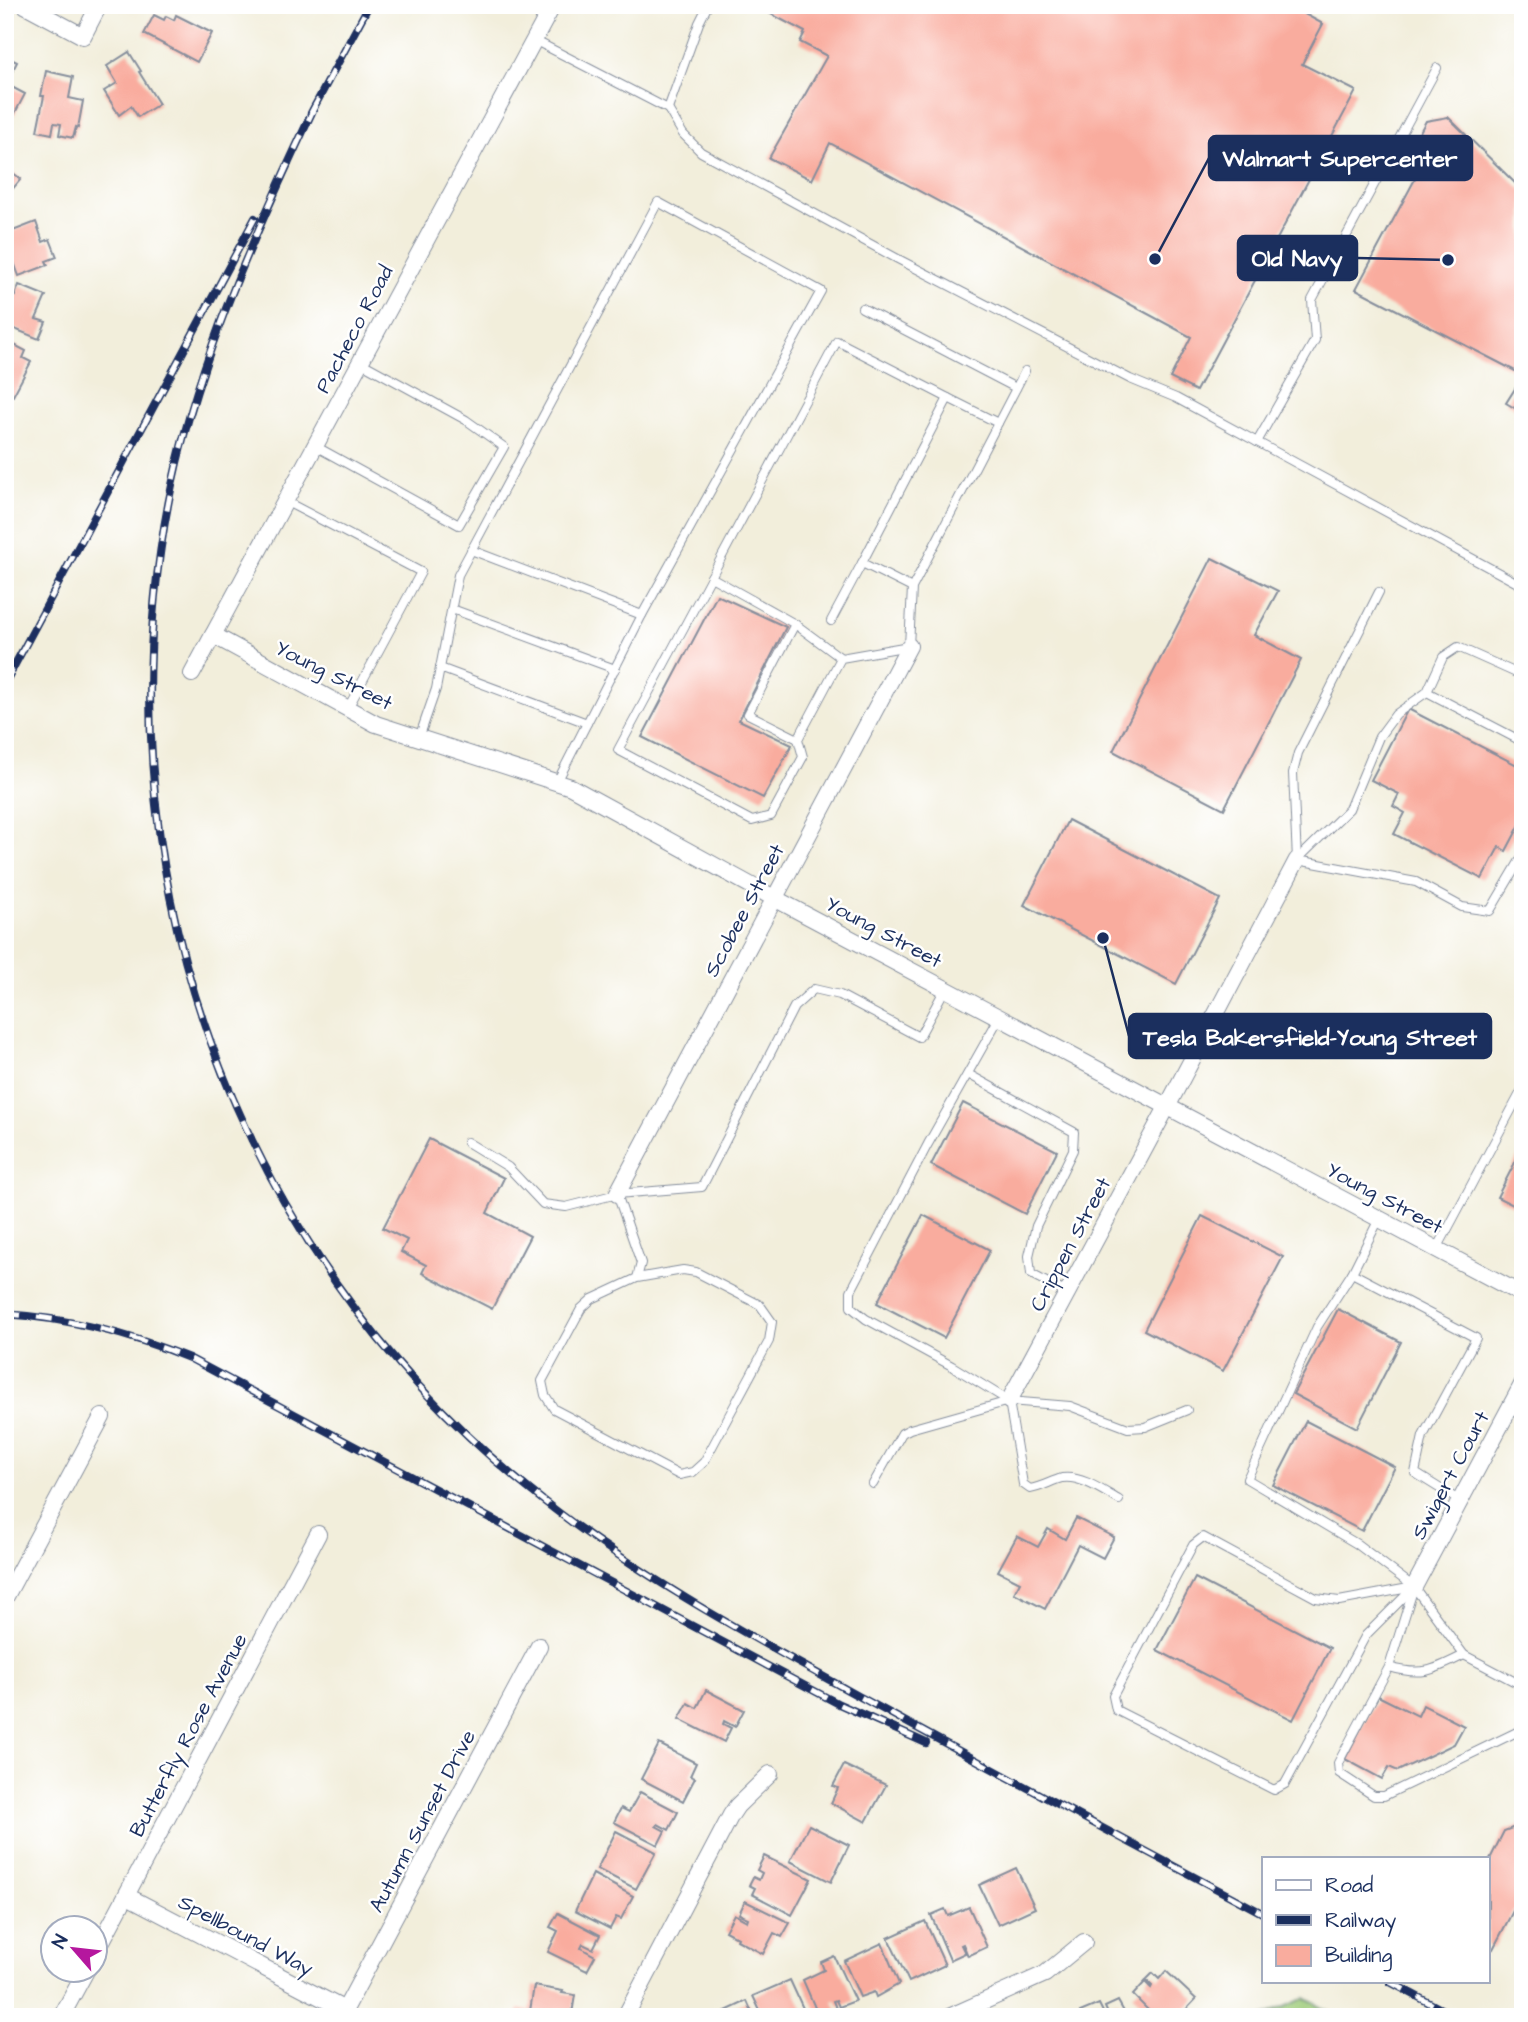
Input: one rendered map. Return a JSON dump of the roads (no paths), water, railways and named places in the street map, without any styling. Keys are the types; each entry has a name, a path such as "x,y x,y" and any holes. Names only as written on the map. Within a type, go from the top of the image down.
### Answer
{"street":[{"path":"26,5 83,36 99,5"},
{"name":"Pacheco Road","path":"192,674 553,5"},
{"name":"Young Street","path":"213,635 376,724 571,787 774,898 1523,1295"},
{"name":"Scobee Street","path":"617,1194 909,646"},
{"name":"Crippen Street","path":"1009,1401 1297,860"},
{"name":"Swigert Court","path":"1413,1587 1523,1383"},
{"path":"5,1598 102,1417"},
{"name":"Butterfly Rose Avenue","path":"108,1931 318,1534"},
{"name":"Autumn Sunset Drive","path":"343,2013 539,1646"},
{"path":"625,2017 731,1815 737,1805 770,1774"},
{"name":"Spellbound Way","path":"127,1896 343,2013"},
{"path":"949,2017 1045,1973 1084,1941"},
{"path":"61,2017 79,1983"},
{"path":"5,2010 18,2017"}],"lane":[{"path":"668,109 708,5"},
{"path":"534,40 668,109 683,134 701,152 1130,379 1176,398 1523,586"},
{"path":"1257,442 1315,340 1312,300 1437,68"},
{"path":"419,738 436,690 458,575 658,202 821,291 642,615 557,782"},
{"path":"862,308 1016,388"},
{"path":"841,658 798,739 803,757 771,816 752,821 618,750 837,341 998,423"},
{"path":"315,446 459,525 504,447 466,420 360,362"},
{"path":"711,578 795,624 841,658 909,646 912,588 1025,371"},
{"path":"831,621 948,397"},
{"path":"285,501 421,572 348,708"},
{"path":"471,550 642,615"},
{"path":"862,563 912,588"},
{"path":"1297,860 1293,773 1298,753 1379,592"},
{"path":"452,609 615,668"},
{"path":"795,624 748,714 798,739"},
{"path":"1297,860 1349,809 1379,737 1396,714 1427,692 1443,657 1458,647 1523,676"},
{"path":"440,668 587,723"},
{"path":"1427,692 1523,742"},
{"path":"1297,860 1416,883 1462,907 1490,911 1523,855"},
{"path":"467,1142 508,1167 544,1204 566,1207 617,1194 702,1187 794,1007 814,989 840,995 919,1037 946,989"},
{"path":"999,1018 928,1144 851,1291 851,1307 866,1319 1009,1401 1023,1484 1030,1489 1063,1478 1084,1481 1119,1500"},
{"path":"968,1074 1074,1132 1073,1150 1036,1226 1028,1256 1031,1274 1067,1293"},
{"path":"1437,1250 1523,1087"},
{"path":"617,1194 641,1263 637,1278"},
{"path":"1380,1219 1352,1273 1317,1327 1247,1479 1357,1544 1413,1587 1464,1655 1523,1686"},
{"path":"683,1270 696,1272 760,1305 772,1322 769,1341 705,1462 693,1472 679,1475 554,1409 545,1395 542,1381 581,1309 592,1299 637,1278 683,1270"},
{"path":"1352,1273 1476,1338 1423,1436 1415,1473 1460,1501"},
{"path":"873,1484 902,1433 1009,1401 1070,1406 1128,1428 1145,1427 1187,1410"},
{"path":"1203,1538 1316,1598 1339,1601 1413,1587 1366,1635 1285,1784 1274,1790 1116,1710 1113,1696 1193,1545 1203,1538"},
{"path":"1413,1587 1389,1667 1338,1763 1339,1773 1374,1796 1384,1796 1523,1729"},
{"path":"1389,1667 1409,1672 1434,1670 1464,1655"}],"railway":[{"path":"311,113 369,5"},
{"path":"315,106 252,244 198,387 172,485 152,626 153,767 172,905 209,1038 264,1165 337,1284 426,1393 530,1490 569,1520 650,1576 778,1651 1262,1913"},
{"path":"5,683 255,218"},
{"path":"5,1314 52,1319 99,1329 189,1358 839,1704 926,1743"},
{"path":"1392,1983 1456,2017"}],"place":[{"name":"Walmart Supercenter","path":"1155,259"},
{"name":"Old Navy","path":"1448,260"},
{"name":"Tesla Bakersfield-Young Street","path":"1103,938"}]}
